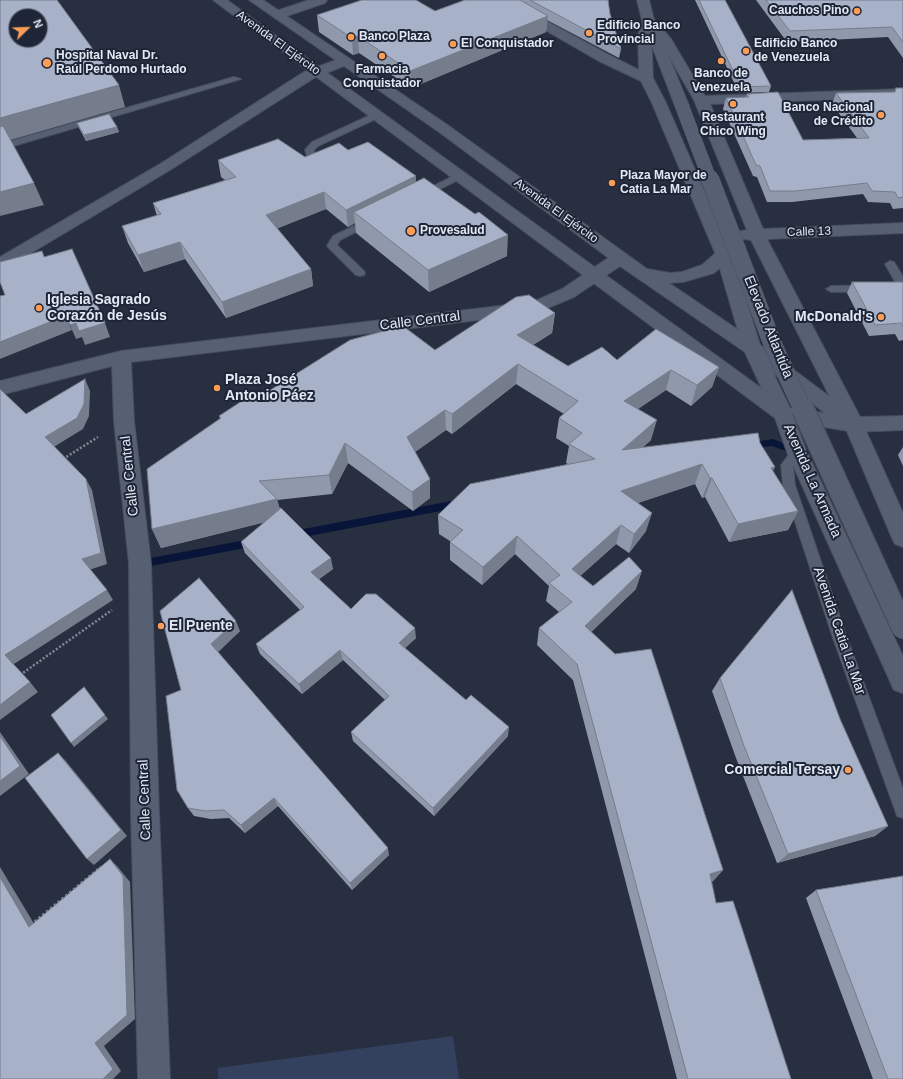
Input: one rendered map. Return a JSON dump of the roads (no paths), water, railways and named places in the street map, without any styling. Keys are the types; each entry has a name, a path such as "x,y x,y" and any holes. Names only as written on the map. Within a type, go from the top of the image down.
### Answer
{"street":[{"name":"Avenida El Ejército","path":"218,0 377,114 782,414"},
{"name":"Avenida El Ejército","path":"255,0 444,129 620,258 752,348 854,425"},
{"path":"277,15 321,0"},
{"path":"499,0 602,57 646,78"},
{"name":"Elevado Atlantida","path":"643,0 648,20 773,345 903,628"},
{"path":"648,20 644,36 646,78 659,103 715,238 724,255 752,348 782,414"},
{"path":"648,20 665,39 701,100 756,233 854,425 903,538"},
{"path":"0,264 165,167 309,75 344,61"},
{"path":"701,100 903,93"},
{"name":"Calle 13","path":"715,238 756,233 903,228"},
{"path":"644,274 664,278 683,277 708,268 718,262 724,255"},
{"name":"Calle Central","path":"154,1079 145,813 140,564 124,421 121,357 536,307 568,294 620,258"},
{"path":"0,388 121,357"},
{"name":"Avenida La Armada","path":"782,414 854,425 903,423"},
{"name":"Avenida La Armada","path":"782,414 797,452 903,682"}],"lane":[{"path":"0,148 237,79"},
{"path":"312,160 309,150 315,144 377,114"},
{"path":"411,200 459,176"},
{"path":"360,273 333,248 333,242 336,238 384,214"},
{"path":"831,289 903,287 890,264"},
{"name":"Avenida Catia La Mar","path":"797,452 788,465 789,485 840,638 903,810"}],"waterway":[{"path":"748,446 773,442 797,452"},
{"path":"293,535 462,503"},
{"path":"140,564 256,542"}],"place":[{"name":"Cauchos Pino","path":"857,11"},
{"name":"Edificio Banco Provincial","path":"589,33"},
{"name":"Banco Plaza","path":"351,37"},
{"name":"El Conquistador","path":"453,44"},
{"name":"Edificio Banco de Venezuela","path":"746,51"},
{"name":"Farmacia Conquistador","path":"382,56"},
{"name":"Banco de Venezuela","path":"721,61"},
{"name":"Hospital Naval Dr. Raúl Perdomo Hurtado","path":"47,63"},
{"name":"Restaurant Chico Wing","path":"733,104"},
{"name":"Banco Nacional de Crédito","path":"881,115"},
{"name":"Plaza Mayor de Catia La Mar","path":"612,183"},
{"name":"Provesalud","path":"411,231"},
{"name":"Iglesia Sagrado Corazón de Jesús","path":"39,308"},
{"name":"McDonald's","path":"881,317"},
{"name":"Plaza José Antonio Páez","path":"217,388"},
{"name":"El Puente","path":"161,626"},
{"name":"Comercial Tersay","path":"848,770"}]}
